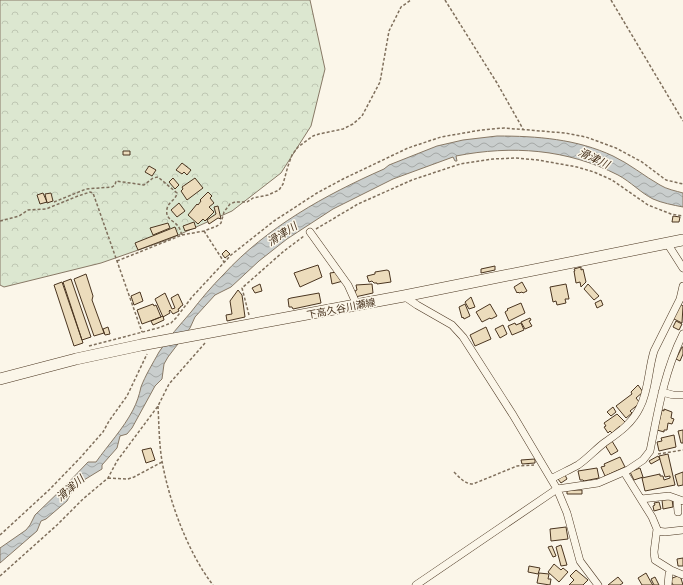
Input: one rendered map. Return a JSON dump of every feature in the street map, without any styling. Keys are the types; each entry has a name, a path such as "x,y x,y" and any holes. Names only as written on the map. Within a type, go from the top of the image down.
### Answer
{"main road":[{"name":"下高久谷川瀬線","path":"0,379 76,359 140,345 404,296 683,240"}],"street":[{"path":"310,232 348,285 357,305"},
{"path":"668,243 683,268"},
{"path":"551,479 578,464 604,443 621,432 635,416 640,408 646,391 651,359 680,299 683,286"},
{"path":"404,296 417,305 452,324 463,337 513,415 557,489 567,513 580,561 598,585"},
{"path":"416,585 557,489 598,483 624,472 643,460 650,451 668,367 683,334"},
{"path":"662,392 672,395 683,395"},
{"path":"624,472 652,517 657,530 654,552 655,560 671,570 683,575"},
{"path":"641,498 669,496 680,500 678,512"},
{"path":"657,530 665,532 683,530"},
{"path":"668,585 671,570"}],"path":[{"path":"117,261 182,235 204,231 217,226 221,223 224,212 230,204 239,201 247,202 253,198 268,195 279,190 283,184 292,155 298,147 319,134 343,129 362,116 380,82 389,31 401,7 411,0"},
{"path":"445,0 497,83 523,129"},
{"path":"611,0 683,121"},
{"path":"76,359 79,351 89,345 171,323 192,297 231,255 274,221 317,193 349,176 408,148 441,137 481,130 504,128 565,133 596,140 631,155 666,180 683,184"},
{"path":"251,324 242,288 284,251 310,232 358,204 412,180 460,164 493,159 516,158 577,166 612,180 654,208 671,214 683,216"},
{"path":"54,202 86,189 112,187 115,185 116,181 144,185 158,176 177,193 168,205 167,211 169,219 179,227 182,235"},
{"path":"0,221 19,216 28,210 46,209 78,196 90,192 93,193 142,332"},
{"path":"204,231 224,262"},
{"path":"0,576 108,478 117,461 158,406 170,384 207,341 208,333"},
{"path":"0,535 81,458 103,432 126,396 147,354 155,343"},
{"path":"158,406 162,462 172,501 180,523 203,572 213,585"},
{"path":"648,454 683,450"},
{"path":"108,478 134,477 162,462"},
{"path":"454,472 462,481 474,484 517,466 542,464"}],"green space":[{"path":"0,0 310,0 325,69 311,126 281,173 232,211 167,240 101,263 4,287 0,285"}],"water":[{"name":"滑津川","path":"497,136 542,138 571,142 599,150 619,159 662,186 683,193 683,207 653,199 623,178 599,166 559,155 518,150 456,156 457,161 455,161 453,157 393,179 333,209 287,239 259,261 231,287 215,295 195,317 190,328 168,357 164,364 162,379 155,386 132,428 127,434 120,436 117,448 102,465 102,469 74,487 67,501 46,519 41,521 37,531 0,563 0,548 26,530 35,515 88,462 96,462 129,417 137,402 145,378 166,342 203,297 240,258 258,242 278,227 319,201 384,169 389,165 437,146 463,140"}],"building":[{"path":"123,151 130,151 130,155 123,155"},
{"path":"182,163 191,170 187,175 184,172 182,174 176,170"},
{"path":"149,166 156,170 152,176 145,172"},
{"path":"173,178 179,185 175,189 169,182"},
{"path":"195,178 203,188 187,200 181,191 183,189 182,187"},
{"path":"208,192 212,196 210,198 214,203 209,207 214,212 205,221 203,219 198,224 188,215"},
{"path":"43,193 47,202 40,204 37,195"},
{"path":"51,193 53,201 47,203 45,194"},
{"path":"179,203 185,211 177,217 171,210"},
{"path":"218,206 221,219 218,218 209,224 207,220 216,214 214,207"},
{"path":"673,216 680,217 679,222 672,222"},
{"path":"194,222 196,228 185,231 183,226"},
{"path":"168,223 170,228 153,235 150,228"},
{"path":"175,227 178,235 138,250 135,243"},
{"path":"226,250 230,254 225,258 222,254"},
{"path":"318,265 322,277 300,287 294,273"},
{"path":"495,266 495,270 481,273 481,269"},
{"path":"581,267 581,270 583,269 586,282 581,287 580,282 576,283 574,269"},
{"path":"389,271 391,282 377,284 372,281 369,282 367,276 375,274 375,272"},
{"path":"337,272 343,281 332,284 330,273"},
{"path":"86,274 93,296 92,300 104,333 94,336 74,279"},
{"path":"71,279 91,337 82,340 63,282"},
{"path":"62,282 83,343 74,346 54,285"},
{"path":"522,282 527,291 517,293 514,287"},
{"path":"260,284 262,291 255,293 252,288"},
{"path":"372,284 373,293 355,297 355,291 357,290 356,285"},
{"path":"566,284 569,299 565,299 566,303 557,305 556,301 553,302 550,287"},
{"path":"588,284 599,296 594,300 584,289"},
{"path":"238,290 242,295 245,317 227,321 226,315 232,314 230,301"},
{"path":"140,292 143,301 134,305 131,296"},
{"path":"165,293 172,309 175,308 171,298 178,294 183,305 178,309 179,311 173,314 170,310 170,313 163,317 155,299"},
{"path":"319,293 321,303 293,309 292,307 289,307 288,299"},
{"path":"471,297 475,307 469,309 465,302"},
{"path":"601,300 603,305 597,308 595,303"},
{"path":"521,303 525,313 509,321 505,312 508,310 507,309"},
{"path":"153,304 154,306 156,305 161,317 142,324 137,310"},
{"path":"465,304 470,316 464,319 463,317 462,318 459,307"},
{"path":"490,304 497,316 482,322 476,312"},
{"path":"680,304 683,306 682,323 672,318"},
{"path":"163,316 164,320 153,325 151,321"},
{"path":"530,318 531,320 529,321 532,326 525,329 521,322"},
{"path":"676,321 682,324 679,330 673,327"},
{"path":"515,323 516,325 521,323 524,330 512,335 508,326"},
{"path":"503,325 507,334 500,338 495,329"},
{"path":"108,327 110,334 105,335 103,329"},
{"path":"486,327 491,339 475,346 470,335"},
{"path":"682,347 683,354 680,361 676,359"},
{"path":"638,385 643,392 636,398 640,403 630,411 632,413 626,418 616,406 632,394 631,392"},
{"path":"613,407 616,412 611,416 607,412"},
{"path":"664,409 672,412 671,418 674,419 672,424 668,423 667,430 664,430 664,432 657,430 662,410 664,411"},
{"path":"617,414 626,423 612,433 610,431 608,433 604,427 606,426 604,423"},
{"path":"683,430 683,443 681,443 678,431"},
{"path":"674,435 676,447 659,451 657,442 662,441 661,438"},
{"path":"612,441 618,451 611,455 605,445"},
{"path":"151,448 155,460 146,463 142,450"},
{"path":"668,454 675,485 645,491 642,478 660,474 660,476 663,476 664,480 670,478 670,476 665,477 659,456"},
{"path":"658,456 660,459 651,464 649,461"},
{"path":"620,457 625,467 605,476 601,467 605,466 604,464"},
{"path":"535,459 535,463 522,464 521,460"},
{"path":"597,468 599,478 584,481 580,480 578,471"},
{"path":"640,468 643,477 634,480 630,472"},
{"path":"683,472 683,485 678,486 675,475"},
{"path":"565,475 567,479 561,483 558,479"},
{"path":"567,490 582,490 582,494 567,494"},
{"path":"672,499 673,507 663,509 662,500"},
{"path":"659,502 661,509 654,511 654,503"},
{"path":"566,527 568,539 551,541 550,529"},
{"path":"561,545 567,565 561,566 556,547"},
{"path":"552,546 556,556 553,557 548,547"},
{"path":"683,558 683,566 678,566 677,559"},
{"path":"554,564 561,570 563,568 568,572 559,582 548,572"},
{"path":"529,566 540,568 538,574 528,572"},
{"path":"576,570 588,580 583,585 569,585 574,580 570,576"},
{"path":"539,573 549,574 548,579 551,579 550,585 537,583"},
{"path":"646,573 653,585 642,585 638,578"},
{"path":"680,575 683,585 673,585 670,579"},
{"path":"618,577 623,583 620,585 608,585"},
{"path":"655,577 659,585 654,585 651,579"}]}
